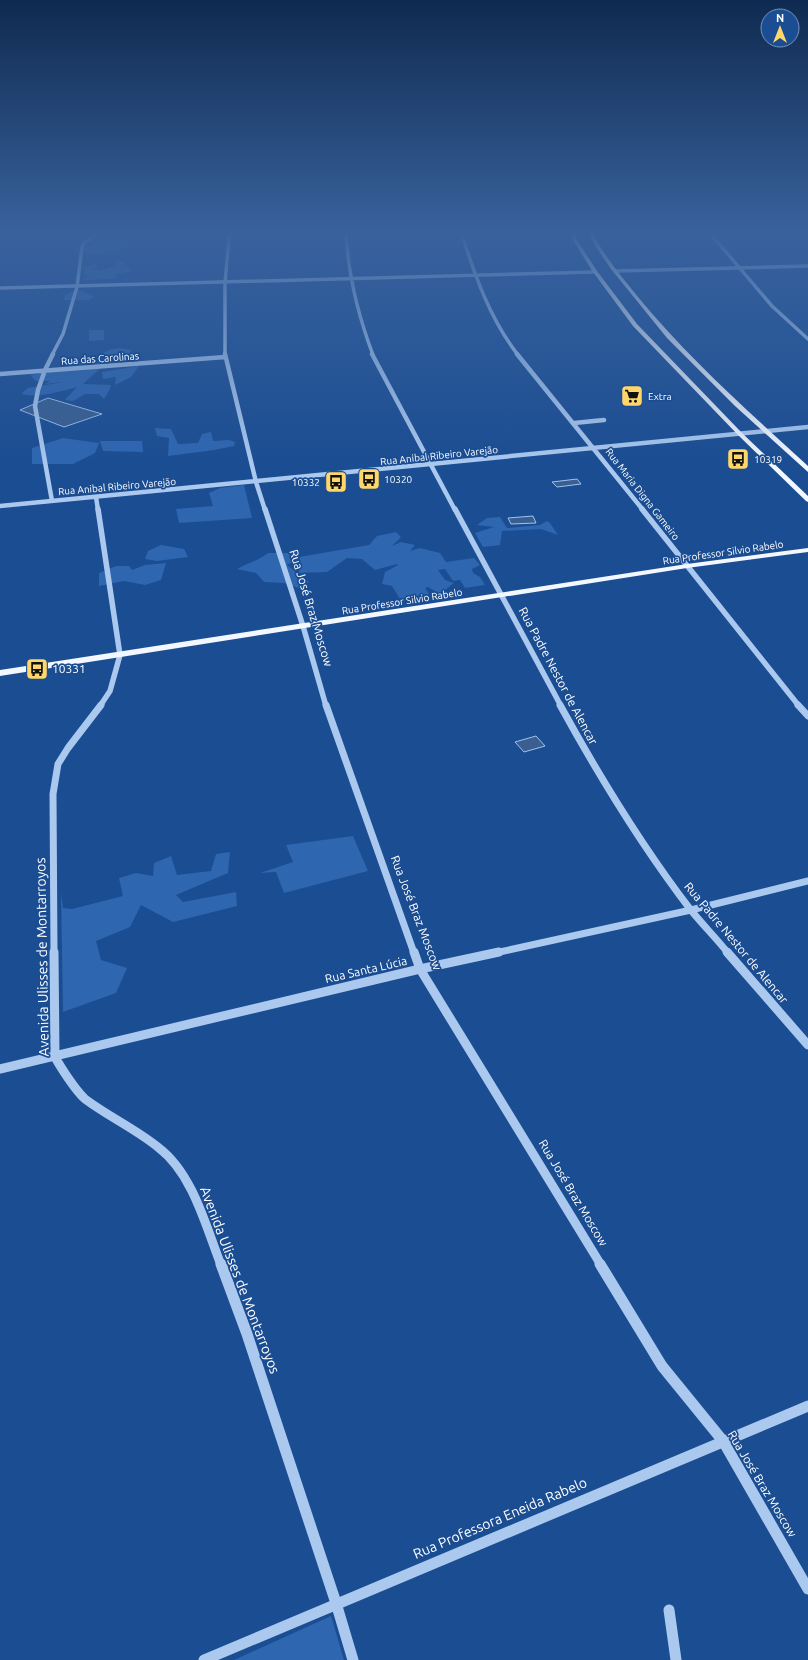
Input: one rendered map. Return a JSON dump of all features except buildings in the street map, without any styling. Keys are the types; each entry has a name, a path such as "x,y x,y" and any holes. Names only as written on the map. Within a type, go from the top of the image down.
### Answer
{"main road":[{"path":"623,309 635,325 740,434 808,500"},
{"path":"646,309 658,325 808,470"},
{"name":"Rua Professor Silvio Rabelo","path":"0,673 687,566 808,550"}],"street":[{"path":"52,501 35,406 38,390 45,370 62,334 70,309"},
{"name":"Rua José Braz Moscow","path":"225,309 225,357 256,482 303,626 331,721 420,969 662,1366 723,1441 808,1589"},
{"name":"Rua Padre Nestor de Alencar","path":"358,309 365,336 375,361 592,763 649,853 691,910 808,1045"},
{"name":"Rua Maria Digna Gameiro","path":"490,309 499,328 517,354 594,448 778,681 808,716"},
{"path":"776,309 808,339"},
{"name":"Rua das Carolinas","path":"0,374 225,357"},
{"path":"574,423 604,420"},
{"name":"Rua Anibal Ribeiro Varejão","path":"0,506 808,427"},
{"name":"Avenida Ulisses de Montarroyos","path":"96,497 120,655 110,691 89,722 68,748 58,764 55,777 53,802 55,1057 60,1067 84,1098 160,1148 176,1165 194,1194 247,1334 353,1660"},
{"name":"Rua Santa Lúcia","path":"0,1069 420,969 691,910 808,881"},
{"name":"Rua Professora Eneida Rabelo","path":"204,1660 808,1406"},
{"path":"669,1610 676,1660"}],"shaded area":[{"path":"89,330 104,330 104,340 89,341"},
{"path":"120,348 131,350 129,356 105,358 98,355 112,349"},
{"path":"105,364 83,384 111,385 104,399 99,394 85,394 73,401 65,400 77,387 42,395 21,394 28,388 63,382 45,384 50,381 36,381 30,375 76,367"},
{"path":"139,366 131,377 115,385 116,377 103,379 102,372"},
{"path":"48,398 102,414 64,427 20,410"},
{"path":"155,428 171,429 178,444 198,443 202,434 211,432 213,441 229,440 235,442 234,446 168,456 169,438 157,436"},
{"path":"63,438 99,443 95,453 73,464 32,464 32,448"},
{"path":"100,441 142,441 143,452 103,451"},
{"path":"577,479 581,484 557,487 552,482"},
{"path":"244,485 252,518 179,523 176,509 213,506 209,493 220,488"},
{"path":"533,516 536,523 511,524 508,518"},
{"path":"500,517 507,528 540,525 547,521 558,535 541,529 502,531 500,545 483,547 475,533 494,527 477,525 487,518"},
{"path":"396,532 401,537 392,546 401,542 415,545 410,551 420,548 440,553 446,562 474,558 480,565 472,569 473,573 480,577 485,585 465,588 460,580 453,581 445,569 438,570 445,580 454,583 440,594 428,587 425,588 429,594 400,599 392,586 382,584 385,572 398,565 397,564 375,570 362,559 347,558 327,572 299,573 299,557 369,545 377,536"},
{"path":"161,545 184,549 188,557 157,561 145,559 148,551"},
{"path":"268,553 288,553 295,561 287,565 309,582 299,588 284,583 264,582 256,573 237,569"},
{"path":"166,563 161,580 145,585 124,581 99,586 99,573 116,566 129,566 132,570 145,565"},
{"path":"536,736 545,746 524,752 515,742"},
{"path":"353,836 368,871 284,893 276,872 260,873 293,862 286,845"},
{"path":"230,852 228,873 176,895 183,902 236,892 237,906 173,922 141,905 130,927 96,941 101,960 127,968 116,993 63,1012 61,892 63,908 72,909 123,896 119,878 136,873 153,876 154,863 171,856 177,875 211,871 216,854"},
{"path":"331,1616 344,1660 234,1660"}],"place":[{"name":"Extra","path":"632,396"},
{"name":"10319","path":"738,459"},
{"name":"10320","path":"369,479"},
{"name":"10332","path":"336,482"},
{"name":"10331","path":"37,669"}]}
